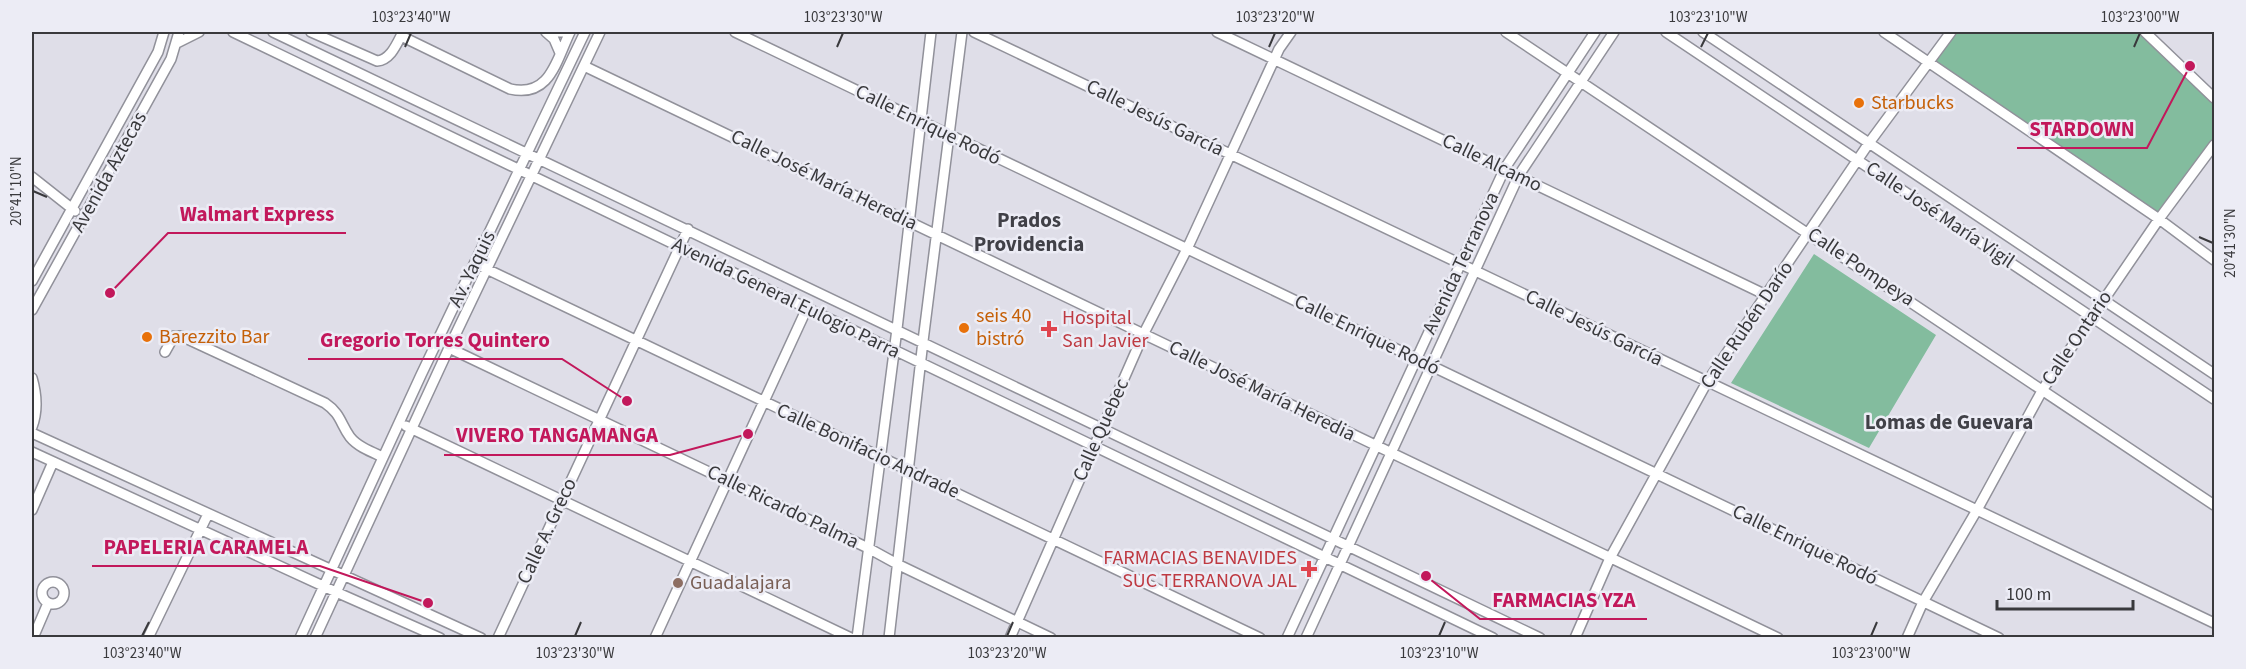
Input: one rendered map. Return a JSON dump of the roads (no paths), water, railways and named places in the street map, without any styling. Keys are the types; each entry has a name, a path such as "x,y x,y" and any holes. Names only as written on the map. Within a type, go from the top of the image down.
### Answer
{"street":[{"name":"Avenida Aztecas","path":"32,281 158,52 164,32"},
{"name":"Avenida Aztecas","path":"32,310 171,59 179,32"},
{"path":"177,43 199,32"},
{"name":"Avenida General Eulogio Parra","path":"233,32 1493,638"},
{"name":"Avenida General Eulogio Parra","path":"273,32 1102,426 1540,638"},
{"path":"311,32 377,62 390,55 402,34 519,92 535,90 547,78 570,32"},
{"path":"546,32 556,43 560,53"},
{"path":"546,32 563,32"},
{"name":"Av. Yaquis","path":"300,638 383,457 585,32"},
{"path":"540,158 600,32"},
{"name":"Calle Enrique Rodó","path":"735,32 1999,638"},
{"path":"857,638 897,329 931,32"},
{"path":"889,638 899,566 920,362 962,32"},
{"name":"Calle Jesús García","path":"974,32 2214,623"},
{"name":"Calle Alcamo","path":"1217,32 1766,295"},
{"name":"Calle Quebec","path":"1010,638 1144,333 1187,249 1274,59 1291,32"},
{"name":"Calle Pompeya","path":"1506,32 1809,232 2214,506"},
{"name":"Avenida Terranova","path":"1287,638 1505,168 1595,32"},
{"name":"Avenida Terranova","path":"1306,638 1519,175 1614,32"},
{"name":"Calle José María Vigil","path":"1666,32 2214,399"},
{"name":"Calle José María Vigil","path":"1703,32 2214,374"},
{"path":"1884,32 2158,219 2214,260"},
{"name":"Calle Rubén Darío","path":"1575,638 1610,558 1707,382 1869,143 1951,32"},
{"path":"2145,32 2214,98"},
{"name":"Calle José María Heredia","path":"584,66 1778,638"},
{"path":"361,93 369,77"},
{"name":"Calle Ontario","path":"1907,638 1923,602 1977,510 2043,389 2158,219 2214,145"},
{"name":"Av. Yaquis","path":"315,638 540,158"},
{"path":"32,177 85,217"},
{"name":"Calle A. Greco","path":"498,638 688,229"},
{"name":"Calle Bonifacio Andrade","path":"476,264 1260,638"},
{"path":"655,638 807,308"},
{"path":"165,352 174,336 181,336 325,403 336,411 356,443 383,457"},
{"name":"Calle Ricardo Palma","path":"449,348 1051,638"},
{"path":"32,378 36,410 32,427"},
{"path":"399,423 851,638"},
{"path":"32,433 481,638"},
{"path":"32,452 440,638"},
{"path":"32,510 53,462"},
{"path":"148,638 208,514"},
{"path":"33,638 48,603"}],"place":[{"name":"STARDOWN","path":"2190,66"},
{"name":"Starbucks","path":"1859,103"},
{"name":"Walmart Express","path":"110,293"},
{"name":"seis 40 bistró","path":"964,328"},
{"name":"Hospital San Javier","path":"1049,329"},
{"name":"Barezzito Bar","path":"147,337"},
{"name":"Gregorio Torres Quintero","path":"627,401"},
{"name":"VIVERO TANGAMANGA","path":"748,434"},
{"name":"FARMACIAS BENAVIDES SUC TERRANOVA JAL","path":"1309,569"},
{"name":"FARMACIAS YZA","path":"1426,576"},
{"name":"Guadalajara","path":"678,583"},
{"name":"PAPELERIA CARAMELA","path":"428,603"}],"district":[{"name":"Prados Providencia","path":"1029,232"},
{"name":"Lomas de Guevara","path":"1949,422"}]}
